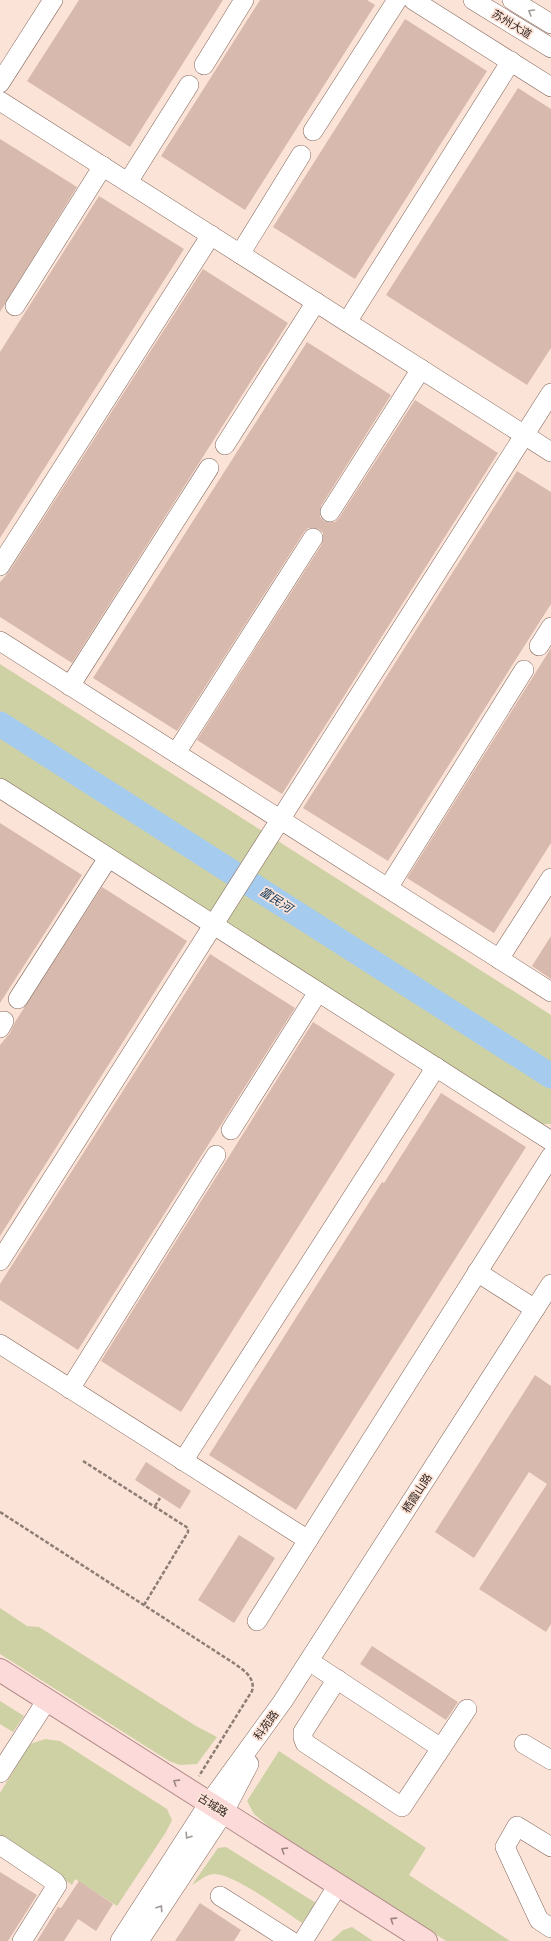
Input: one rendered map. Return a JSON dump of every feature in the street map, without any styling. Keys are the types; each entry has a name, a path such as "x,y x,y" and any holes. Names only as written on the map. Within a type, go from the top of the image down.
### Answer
{"main road":[{"name":"古城路","path":"0,1670 43,1706 334,1891 426,1941"},
{"name":"古城路","path":"0,1685 43,1706 190,1791 213,1814"},
{"name":"古城路","path":"334,1891 398,1941"}],"street":[{"path":"0,83 53,0"},
{"path":"204,65 244,0"},
{"path":"313,131 397,0"},
{"path":"413,0 551,87"},
{"name":"苏州大道","path":"473,0 551,48"},
{"name":"苏州大道","path":"512,0 551,24"},
{"path":"347,322 510,61"},
{"path":"128,182 189,85"},
{"path":"0,100 551,452"},
{"path":"240,254 301,155"},
{"path":"15,306 103,166"},
{"path":"0,566 211,235"},
{"path":"225,445 316,302"},
{"path":"330,512 421,369"},
{"path":"0,1261 551,393"},
{"path":"70,686 210,468"},
{"path":"176,753 313,538"},
{"path":"539,646 551,627"},
{"path":"0,641 551,992"},
{"path":"388,888 524,670"},
{"path":"1,792 108,858 551,1141"},
{"path":"18,999 108,858"},
{"path":"500,959 551,878"},
{"path":"231,1130 318,992"},
{"path":"183,1461 436,1067"},
{"path":"70,1389 216,1155"},
{"path":"257,1621 551,1156"},
{"path":"477,1272 535,1309"},
{"name":"栖霞山路","path":"283,1701 551,1284"},
{"path":"0,1344 308,1540"},
{"path":"309,1661 441,1748"},
{"path":"337,1679 304,1732 303,1737 305,1743 402,1807 466,1709"},
{"name":"科苑路","path":"138,1941 213,1814 283,1701"},
{"path":"0,1774 43,1706"},
{"path":"524,1744 551,1760"},
{"name":"科苑路","path":"120,1941 213,1814"},
{"path":"551,1847 517,1826 505,1847 539,1920 551,1928"},
{"path":"0,1846 55,1882 57,1885 22,1941"},
{"path":"303,1941 334,1891"},
{"path":"220,1896 291,1941"}],"path":[{"path":"83,1461 184,1524 188,1528 188,1532 144,1605"},
{"path":"155,1506 160,1498"},
{"path":"0,1512 232,1662 251,1678 254,1685 252,1691 190,1791"}],"green space":[{"path":"0,664 551,1015 551,1124 542,1124 527,1117 0,780"},
{"path":"0,1608 27,1626 39,1627 196,1726 217,1737 197,1764 180,1765 169,1761 0,1654"},
{"path":"0,1701 24,1716 13,1732 0,1724"},
{"path":"45,1739 60,1741 167,1809 172,1820 166,1832 117,1906 75,1879 72,1885 0,1835 0,1793 30,1744"},
{"path":"279,1751 426,1848 409,1875 510,1941 446,1941 268,1826 254,1814 247,1801"},
{"path":"226,1847 316,1903 302,1923 272,1902 233,1879 222,1875 214,1874 202,1878 192,1885 218,1848"},
{"path":"352,1927 373,1941 331,1941 343,1930"}],"building":[{"path":"79,0 223,0 130,147 27,81"},
{"path":"260,0 367,0 375,5 245,210 161,156"},
{"path":"405,19 487,71 355,279 273,227"},
{"path":"518,88 551,109 551,348 527,385 386,295"},
{"path":"0,139 77,187 0,312"},
{"path":"99,196 184,249 0,538 0,352"},
{"path":"203,269 288,323 72,663 0,617 0,582 9,572"},
{"path":"307,342 391,395 321,506 320,517 324,521 335,522 339,518 415,400 498,453 282,794 197,740 322,544 323,533 319,529 308,528 304,532 177,731 93,678"},
{"path":"517,471 551,492 551,604 388,861 303,808"},
{"path":"551,648 551,843 494,933 407,878"},
{"path":"0,823 82,875 0,1003"},
{"path":"102,887 187,941 0,1236 0,1045 10,1033 15,1022"},
{"path":"551,936 551,979 532,966"},
{"path":"210,954 295,1008 78,1350 0,1300 0,1284"},
{"path":"313,1022 395,1074 181,1412 101,1361"},
{"path":"441,1093 526,1147 296,1510 209,1455 382,1182 384,1183"},
{"path":"535,1375 551,1386 551,1624 546,1632 479,1589 547,1484 529,1472 474,1558 435,1532"},
{"path":"146,1462 191,1491 180,1509 135,1480"},
{"path":"239,1535 275,1558 234,1623 198,1600"},
{"path":"372,1646 458,1702 446,1720 360,1664"},
{"path":"0,1872 37,1895 8,1941 0,1941"},
{"path":"79,1881 113,1904 96,1931 78,1919 64,1941 37,1941 58,1907 61,1908"},
{"path":"200,1903 241,1930 234,1941 175,1941"}],"waterway":[{"name":"富民河","path":"0,724 551,1076"}]}
